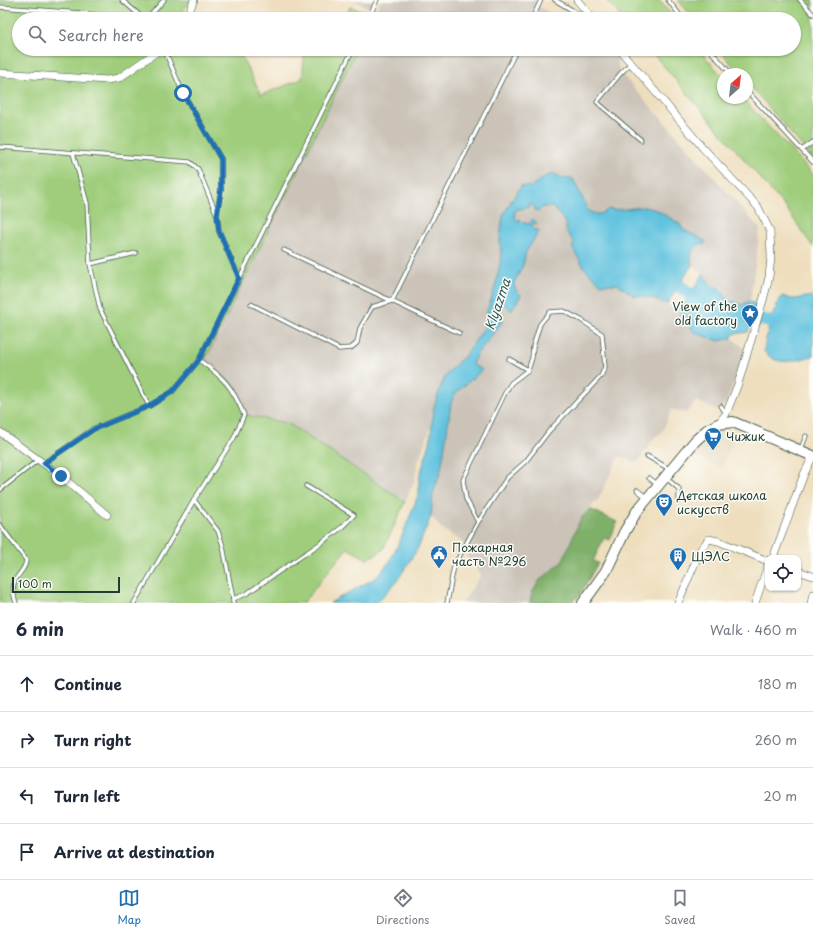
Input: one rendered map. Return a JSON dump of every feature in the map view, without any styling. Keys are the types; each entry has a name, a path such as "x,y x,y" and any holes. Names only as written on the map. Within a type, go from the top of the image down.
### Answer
{"street":[{"path":"189,12 194,0"},
{"path":"577,0 587,12"},
{"path":"0,73 107,80 119,78 152,56"},
{"path":"625,56 703,148 758,206 770,231 771,257 769,277 764,297 752,339 745,354 738,384 726,414 718,424"},
{"path":"586,602 606,571 625,531 647,498 695,441 707,430 718,424 733,422 813,456 804,474 774,555"},
{"path":"0,432 41,461 107,515"},
{"path":"678,603 701,549 709,539 718,541 765,560"},
{"path":"801,572 813,576"},
{"path":"755,603 765,574"},
{"path":"811,603 813,594"}],"lane":[{"path":"122,0 135,12"},
{"path":"153,12 164,0"},
{"path":"371,12 377,0"},
{"path":"535,12 541,0"},
{"path":"555,0 576,12"},
{"path":"668,0 677,12"},
{"path":"800,0 813,14"},
{"path":"0,7 68,12"},
{"path":"165,56 183,93 221,159 221,190 217,215"},
{"path":"0,490 41,461 94,429 149,406 172,392 199,360 350,56"},
{"path":"250,304 339,349 351,348 357,343 360,328 372,307 392,301 514,56"},
{"path":"715,56 726,68"},
{"path":"631,63 597,102 642,140"},
{"path":"753,97 813,162"},
{"path":"802,150 813,142"},
{"path":"0,147 190,162 198,168 217,215 219,231 239,278"},
{"path":"73,153 87,203 90,264 100,309 149,406"},
{"path":"284,250 459,333"},
{"path":"90,264 136,253"},
{"path":"447,603 454,566 478,522 507,478 526,461 549,431 602,376 605,367 602,334 564,311 550,312 540,324 528,370 508,388 462,480 466,499 478,522"},
{"path":"509,359 528,370"},
{"path":"134,603 194,500 234,438 244,415 230,386 217,373 199,360"},
{"path":"721,406 726,414"},
{"path":"800,451 806,436"},
{"path":"647,456 664,477 679,489 679,501"},
{"path":"648,478 664,477"},
{"path":"194,500 218,530 223,546 233,601 246,594 321,543 342,527 354,515 306,486"},
{"path":"637,490 647,498"},
{"path":"0,525 26,560 26,564 14,583 13,592 16,603"}],"shaded area":[{"path":"353,0 373,0 370,8"},
{"path":"381,0 537,0 535,4 548,12 375,12"},
{"path":"354,56 616,56 619,71 760,229 750,301 741,305 733,301 730,302 720,289 712,286 703,274 692,265 690,258 696,247 701,243 702,239 698,238 693,233 683,230 680,223 657,210 644,207 615,210 608,209 604,213 597,215 587,210 578,188 555,174 530,187 525,186 507,208 503,216 501,229 501,259 495,287 487,311 487,324 464,357 445,377 434,407 432,424 417,464 415,479 405,502 289,424 246,415 204,360"},
{"path":"532,203 536,211 543,207 553,207 559,213 566,223 566,231 573,241 574,245 572,248 586,270 618,284 633,295 651,298 667,304 679,312 695,333 719,341 732,338 744,348 742,361 726,403 716,410 696,401 686,413 672,409 662,432 653,439 637,463 619,456 599,498 581,518 562,562 540,580 532,593 530,603 462,603 481,575 465,554 469,547 440,527 431,516 433,493 440,474 451,403 455,394 481,370 472,365 477,354 503,321 498,316 498,309 503,303 510,311 521,295 515,289 514,283 523,265 526,252 539,231 534,230 531,227 532,224 537,224 532,220 529,224 521,222 514,217 515,210 528,208 528,204"},
{"path":"719,427 736,432 722,468 688,454 707,433"}],"green space":[{"path":"0,0 190,0 182,12 12,12 12,56 242,56 261,95 302,79 304,56 354,56 205,360 236,387 246,415 289,424 405,502 383,550 367,559 347,548 303,603 0,603"},
{"path":"606,0 659,0 669,12 617,12"},
{"path":"678,0 813,0 813,159 753,89 753,68 735,68 725,56 801,56 801,12 688,12"},
{"path":"350,7 367,12 348,12"},
{"path":"655,56 704,56 717,70 717,104 748,104 813,174 813,247 786,208"},
{"path":"590,509 617,522 610,540 604,538 593,561 598,563 579,596 570,603 530,603 532,593 540,580 562,562 581,518"}],"water":[{"path":"555,174 562,178 573,179 587,210 593,213 600,214 608,209 615,210 644,207 657,210 680,224 683,230 706,241 704,245 701,243 693,250 691,255 692,265 667,304 651,298 633,295 618,284 601,284 586,270 572,248 574,245 566,231 566,223 553,207 543,207 538,212 532,204 528,204 529,207 515,210 515,218 517,220 520,219 521,222 529,224 533,219 538,224 532,224 531,227 534,230 537,229 539,231 526,252 523,265 514,283 515,289 521,295 511,311 503,303 498,309 498,316 503,321 477,354 472,364 482,370 455,394 451,403 440,474 433,493 431,516 418,548 397,581 376,603 330,603 377,577 390,561 402,536 419,493 419,478 430,443 434,407 439,391 445,377 464,357 487,324 487,311 495,287 501,259 500,239 503,216 521,186 531,187 546,176"},
{"path":"703,274 712,286 720,289 730,302 733,301 741,305 750,301 756,305 748,332 733,334 732,338 719,341 695,333 679,312"},
{"path":"782,296 795,299 813,296 813,356 793,361 781,361 775,360 764,351 770,323"}],"waterway":[{"name":"Klyazma","path":"665,275 695,298 705,302"},
{"name":"Klyazma","path":"736,314 772,322 809,326 813,325"}],"place":[{"name":"View of the old factory","path":"750,328"},
{"name":"Чижик","path":"713,451"},
{"name":"Детская школа искусств","path":"664,517"},
{"name":"Пожарная часть №296","path":"439,569"},
{"name":"ЩЭЛС","path":"678,571"}],"route":[{"path":"61,476 44,463 94,429 149,406 172,392 199,360 239,278 219,231 217,215 221,190 221,159 183,93"}]}
